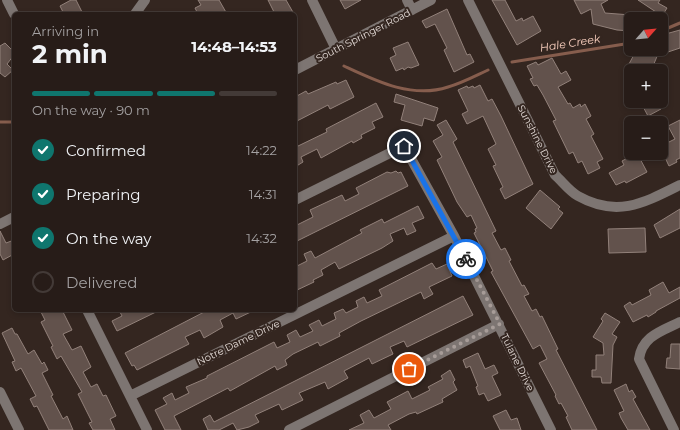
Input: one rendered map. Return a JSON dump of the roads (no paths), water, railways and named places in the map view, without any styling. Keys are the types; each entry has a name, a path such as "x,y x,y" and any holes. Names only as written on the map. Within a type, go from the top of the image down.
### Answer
{"street":[{"path":"7,0 13,12"},
{"path":"136,12 145,0"},
{"path":"312,0 336,49"},
{"path":"407,0 412,10"},
{"name":"South Springer Road","path":"297,69 431,0"},
{"name":"Sunshine Drive","path":"468,0 555,175 577,195 601,206 626,208 651,199 680,185"},
{"name":"Tulane Drive","path":"297,199 404,146 454,236 500,324 552,430"},
{"path":"0,224 12,218"},
{"name":"Notre Dame Drive","path":"130,396 454,236"},
{"path":"88,312 147,430"},
{"path":"674,430 642,368 639,359 640,348 652,336 680,322"},
{"path":"288,430 500,324"},
{"path":"0,392 19,430"}],"waterway":[{"name":"Hale Creek","path":"668,28 680,23"},
{"name":"Hale Creek","path":"512,62 624,44"},
{"name":"Hale Creek","path":"344,66 394,87 421,91 448,87 488,70"},
{"name":"Hale Creek","path":"0,122 12,122"}]}
